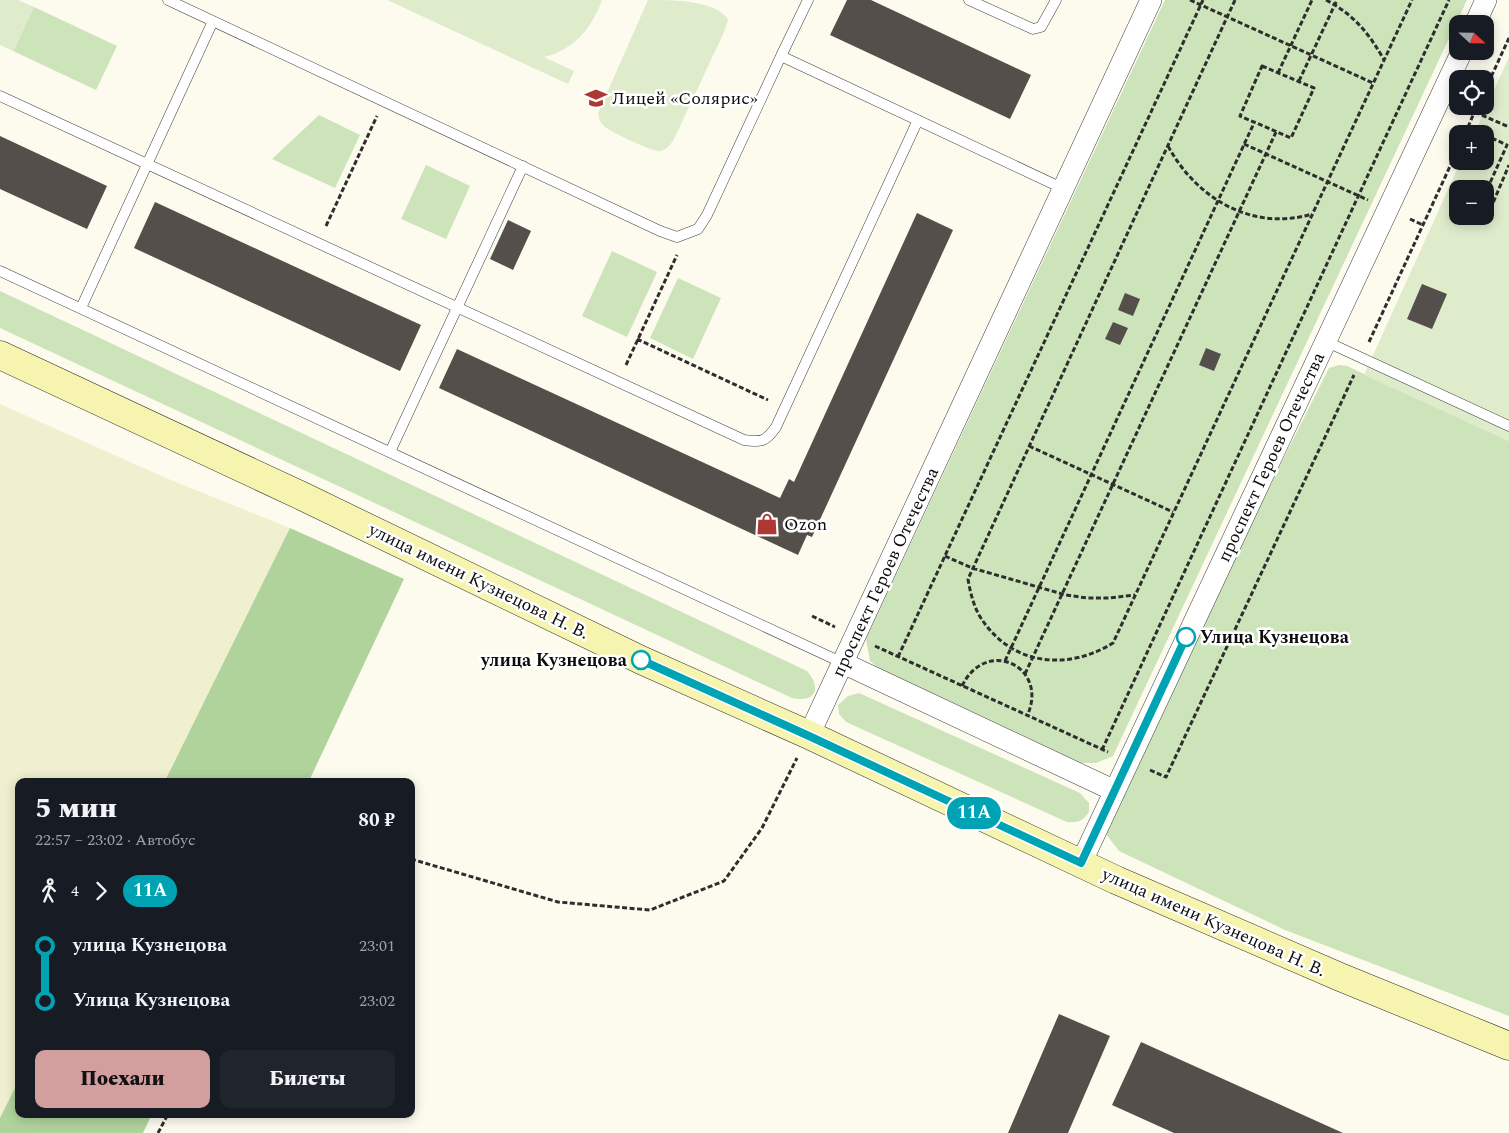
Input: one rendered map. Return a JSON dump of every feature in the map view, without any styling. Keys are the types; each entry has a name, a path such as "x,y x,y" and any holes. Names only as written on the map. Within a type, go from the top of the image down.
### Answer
{"main road":[{"name":"улица имени Кузнецова Н. В.","path":"0,355 295,492 641,660 809,736 1116,880 1340,977 1509,1046"}],"street":[{"name":"проспект Героев Отечества","path":"809,736 1152,0"},
{"path":"1479,15 1486,0"},
{"name":"проспект Героев Отечества","path":"1081,863 1458,60"},
{"path":"843,663 1115,791"}],"lane":[{"path":"168,0 660,230 677,236 698,229 707,215 808,0"},
{"path":"969,0 1033,29 1041,27 1056,0"},
{"path":"81,308 213,21"},
{"path":"781,56 1064,189"},
{"path":"0,96 744,440 757,442 769,438 776,427 918,120"},
{"path":"390,452 523,166"},
{"path":"0,271 843,663"},
{"path":"1326,342 1509,426"}],"path":[{"path":"1190,0 1373,83"},
{"path":"898,657 1203,0"},
{"path":"1236,0 968,578 978,614 989,630 1019,652 1033,657 1052,661 1068,660 1084,657 1113,643 1412,0"},
{"path":"1278,72 1312,0"},
{"path":"1326,0 1351,16 1363,28 1374,41 1384,60"},
{"path":"1299,82 1337,0"},
{"path":"1102,750 1449,0"},
{"path":"1494,70 1509,38"},
{"path":"1262,66 1299,82 1314,88 1291,138 1240,116 1262,66"},
{"path":"318,243 384,101"},
{"path":"1481,115 1509,128"},
{"path":"1005,661 1254,122"},
{"path":"1025,674 1276,132"},
{"path":"1491,180 1507,145 1494,139"},
{"path":"1244,144 1423,225"},
{"path":"1168,146 1181,168 1194,182 1218,201 1240,211 1264,217 1286,218 1313,213"},
{"path":"1494,201 1509,165"},
{"path":"812,616 1027,716 1166,777 1449,169"},
{"path":"618,381 687,233"},
{"path":"637,339 785,408"},
{"path":"1029,446 1173,512"},
{"path":"945,556 972,568 1062,594 1087,598 1108,598 1135,594"},
{"path":"962,686 966,676 983,662 1005,661 1015,665 1025,674 1032,688 1033,698 1027,716"},
{"path":"415,860 558,902 650,910 724,881 762,828 809,736"},
{"path":"158,1133 166,1118"}],"green space":[{"path":"0,0 18,0 34,7 13,51 0,45"},
{"path":"387,0 602,0 593,20 573,43 555,54 544,57 574,71 568,84"},
{"path":"648,0 692,2 713,8 728,19 725,30 674,139 666,149 661,151 640,145 605,127 599,119 598,113"},
{"path":"1165,0 1467,0 1460,15 1449,15 1449,38 1113,756 1096,763 1079,763 887,676 870,661 866,639"},
{"path":"34,7 117,46 96,90 13,51"},
{"path":"1509,57 1509,441 1364,375 1449,187 1449,225 1494,225 1494,180 1452,180 1457,170 1494,170 1494,125 1478,125 1483,115 1494,115 1494,90"},
{"path":"319,115 360,135 335,188 272,159"},
{"path":"426,165 470,186 446,239 401,219"},
{"path":"612,251 657,272 627,337 582,316"},
{"path":"678,278 721,298 693,359 650,338"},
{"path":"0,291 807,671 814,683 814,693 807,698 792,698 0,328"},
{"path":"1339,365 1347,366 1509,441 1509,1016 1285,930 1119,851 1099,825 1329,368"},
{"path":"0,404 166,478 290,528 196,778 15,778 15,1118 0,1133"},
{"path":"290,528 404,579 310,778 166,778"},
{"path":"859,693 1080,793 1089,803 1089,812 1080,821 1067,822 846,722 839,714 838,705 848,696"},
{"path":"15,1088 15,1118 150,1118 143,1133 0,1133 0,1118"}],"building":[{"path":"847,0 871,0 1031,75 1010,119 830,35"},
{"path":"0,136 107,186 87,229 0,189"},
{"path":"155,202 421,325 400,371 134,248"},
{"path":"917,213 953,230 812,537 807,535 798,555 439,388 457,349 780,498 789,479 794,482"},
{"path":"508,220 531,231 513,270 490,259"},
{"path":"1422,284 1447,294 1432,329 1407,319"},
{"path":"1125,293 1140,299 1133,316 1118,310"},
{"path":"1113,322 1128,328 1120,345 1105,339"},
{"path":"1206,348 1221,354 1214,371 1199,365"},
{"path":"1059,1014 1110,1036 1068,1133 1008,1133"},
{"path":"1141,1042 1343,1133 1174,1133 1112,1105"}],"bus line":[{"name":"11А","path":"641,660 1081,863 1186,637"}],"place":[{"name":"Лицей «Солярис»","path":"596,98"},
{"name":"Ozon","path":"767,524"},
{"name":"Улица Кузнецова","path":"1186,637"},
{"name":"улица Кузнецова","path":"641,660"}]}
